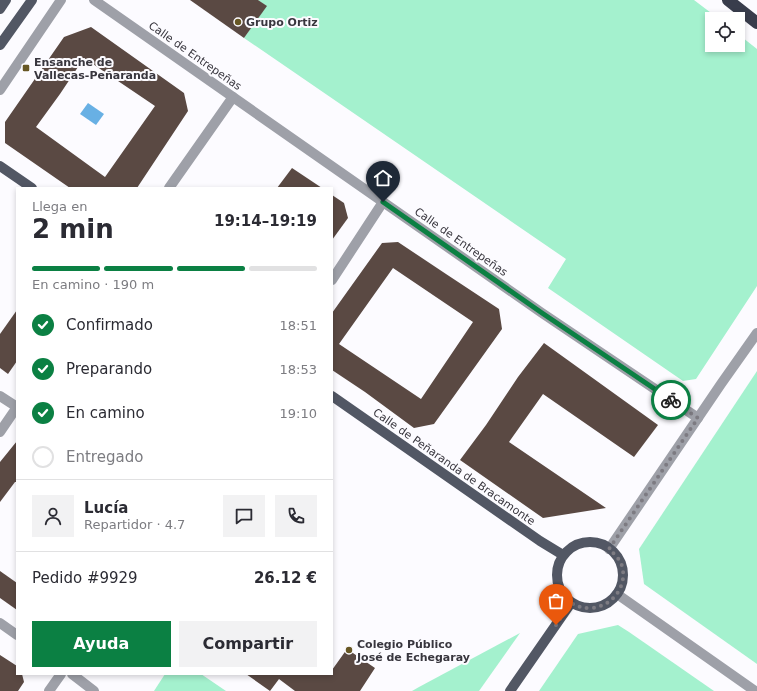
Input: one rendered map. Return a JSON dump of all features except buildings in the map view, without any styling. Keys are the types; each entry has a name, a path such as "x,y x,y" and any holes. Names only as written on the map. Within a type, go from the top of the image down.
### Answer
{"highway":[{"path":"728,0 757,23"}],"main road":[{"path":"0,8 6,0"},
{"path":"0,45 32,0"},
{"path":"0,166 31,187"},
{"name":"Calle de Peñaranda de Bracamonte","path":"333,397 540,542 563,555"},
{"path":"585,543 601,545 609,549 617,556 622,566 622,585 617,594 610,602 599,607 580,607 571,603 563,596 558,586 556,576 558,565 563,555 576,545 585,543"},
{"path":"510,691 571,603"}],"street":[{"path":"0,90 61,0"},
{"name":"Calle de Entrepeñas","path":"94,0 537,309 698,418"},
{"path":"171,187 232,97"},
{"path":"333,278 383,202"},
{"path":"609,549 757,333"},
{"path":"0,396 16,406"},
{"path":"2,429 16,408"},
{"path":"617,594 755,691"},
{"path":"0,623 16,634"},
{"path":"49,691 60,675"},
{"path":"73,675 94,691"}],"green space":[{"path":"258,0 694,0 710,12 705,12 705,52 745,52 745,40 757,49 757,286 696,379 683,381 548,288 566,259 244,38 266,6"},
{"path":"757,371 757,664 644,584 639,549"},
{"path":"618,625 714,691 539,691 578,634"},
{"path":"520,633 479,691 412,691 419,687"},
{"path":"164,675 202,675 226,691 154,691"}],"water":[{"path":"88,103 104,114 96,125 80,114"}],"way so far":[{"path":"556,625 571,603 580,607 599,607 610,602 622,585 622,566 617,556 609,549 698,418 671,400"}],"place":[{"name":"Grupo Ortiz","path":"238,22"},
{"name":"Ensanche de Vallecas-Peñaranda","path":"26,68"},
{"name":"Colegio Público José de Echegaray","path":"349,650"}],"route":[{"path":"383,202 542,313 671,400"}]}
